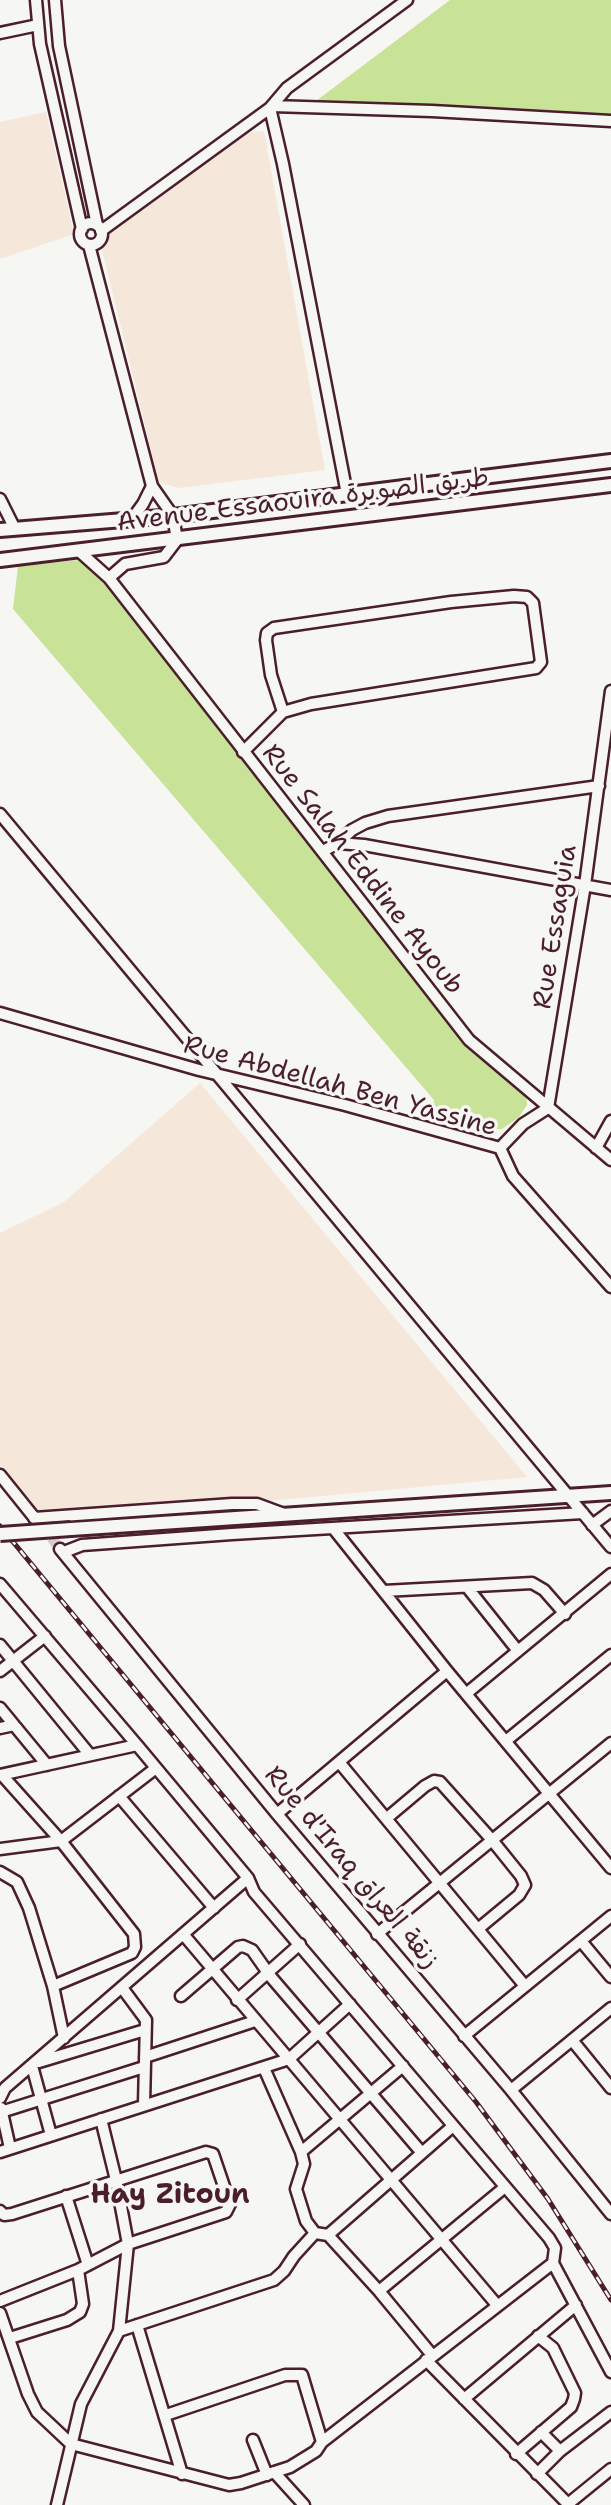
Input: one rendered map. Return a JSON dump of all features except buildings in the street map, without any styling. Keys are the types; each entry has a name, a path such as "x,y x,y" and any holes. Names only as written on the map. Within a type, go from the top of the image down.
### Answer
{"main road":[{"name":"Avenue Essaouira طريق الصويرة","path":"4,530 173,516 611,461"},
{"name":"Avenue Essaouira طريق الصويرة","path":"0,560 611,485"},
{"path":"0,1534 611,1493"}],"street":[{"path":"36,0 37,25 82,229 82,241 89,245 152,486 173,516 177,540 164,557 125,564 109,578"},
{"path":"55,0 59,46 99,228 100,240 89,245"},
{"path":"99,228 271,107 287,88 407,0"},
{"path":"0,33 37,25"},
{"path":"271,107 432,111 611,121"},
{"path":"271,107 347,494"},
{"path":"82,229 89,224 99,228"},
{"path":"132,519 144,504 152,486"},
{"path":"0,499 4,530"},
{"name":"Rue Salah Eddine Ayoub","path":"80,552 109,578 463,1033 492,1062 611,1160"},
{"path":"243,752 283,712 311,704 536,668 541,662 533,603 527,597 519,596 451,602 274,628 267,633 266,640 271,675 283,712"},
{"name":"Rue Essaguia","path":"548,1108 599,786 606,768 611,691"},
{"path":"323,851 338,843 352,830 388,816 599,786"},
{"path":"0,814 592,1525 610,1543"},
{"path":"338,843 364,845 611,890"},
{"name":"Rue Abdellah Ben Yassine","path":"0,1013 219,1075 345,1105 500,1148 513,1176 611,1287"},
{"path":"500,1148 523,1124 548,1108"},
{"path":"596,1148 611,1121"},
{"path":"0,1475 37,1520 232,1504 257,1504 284,1514"},
{"path":"592,1525 611,1511"},
{"path":"332,1528 583,1513"},
{"path":"332,1528 611,1868"},
{"name":"Rue d'Iraq زنقة العراق","path":"332,1528 82,1545 62,1550 277,1814 511,2090 611,2214"},
{"path":"467,1693 611,1573"},
{"path":"384,1591 532,1583 544,1590 565,1614"},
{"path":"0,1584 248,1878 254,1892 552,2242 555,2248 554,2263 611,2372"},
{"path":"467,1587 518,1651"},
{"path":"0,1671 45,1636"},
{"path":"0,1645 90,1755"},
{"path":"506,1740 611,1655"},
{"path":"277,1814 447,1671"},
{"path":"0,1708 47,1765"},
{"path":"0,1728 14,1725"},
{"path":"1,1775 137,1745"},
{"path":"377,1934 607,1747 611,1761"},
{"path":"339,1762 525,1986"},
{"path":"0,1849 61,1841 156,1768"},
{"path":"1,1775 61,1841 131,1928 135,1947 132,1953 52,1986"},
{"path":"387,1818 425,1786 434,1781 440,1782 492,1840 525,1885 522,1892 478,1929"},
{"path":"119,1796 214,1908"},
{"path":"0,1872 17,1882 21,1888 36,1927 64,2038"},
{"path":"248,1878 123,1989 5,2088 0,2099 5,2150 289,2059 350,2004"},
{"path":"464,2036 611,1916"},
{"path":"183,1934 497,2305"},
{"path":"581,1941 611,1977"},
{"path":"237,2000 300,1944"},
{"path":"181,1996 234,1950 243,1946 256,1953 271,1977 422,2153"},
{"path":"123,1989 145,2016 144,2104"},
{"path":"511,2090 611,2008"},
{"path":"1,2112 255,2021"},
{"path":"34,2064 145,2030"},
{"path":"572,2040 611,2088"},
{"path":"34,2064 51,2135"},
{"path":"302,2152 403,2066"},
{"path":"264,2068 302,2152 304,2164 296,2183 296,2195 314,2233 328,2235 379,2291 464,2399 568,2504 611,2469"},
{"path":"57,2505 85,2394 119,2331 128,2244 101,2119"},
{"path":"328,2235 453,2126"},
{"path":"0,2211 7,2215 210,2152 230,2200 230,2208 226,2211 128,2244 83,2268 0,2301"},
{"path":"379,2291 506,2187"},
{"path":"10,2338 80,2312 83,2304 83,2268 66,2196"},
{"path":"119,2331 274,2280 314,2233"},
{"path":"0,2313 28,2394 37,2412 71,2444 229,2485 271,2474 316,2451 322,2442 429,2357 554,2263"},
{"path":"464,2399 576,2305"},
{"path":"137,2325 182,2474"},
{"path":"516,2454 571,2407 575,2393 553,2348 538,2336"},
{"path":"166,2415 285,2375 302,2375 322,2442"},
{"path":"537,2474 560,2451 611,2412"},
{"path":"541,2432 560,2451"},
{"path":"253,2440 271,2474 304,2505"}],"shaded area":[{"path":"46,112 74,234 0,259 0,122"},
{"path":"264,131 325,470 179,488 159,482 101,246 109,230 241,133"},
{"path":"200,1083 527,1477 41,1522 0,1465 0,1233 64,1202"}],"green space":[{"path":"450,0 611,0 611,118 312,104"},
{"path":"79,560 91,567 329,864 470,1046 526,1094 527,1105 519,1117 502,1129 488,1129 432,1112 434,1100 13,609 18,566"}],"tunnel":[{"path":"42,1526 60,1549"}],"railway":[{"path":"0,1526 476,2102 548,2199 611,2300"}],"district":[{"name":"Hay Zitoun","path":"170,2196"}]}
